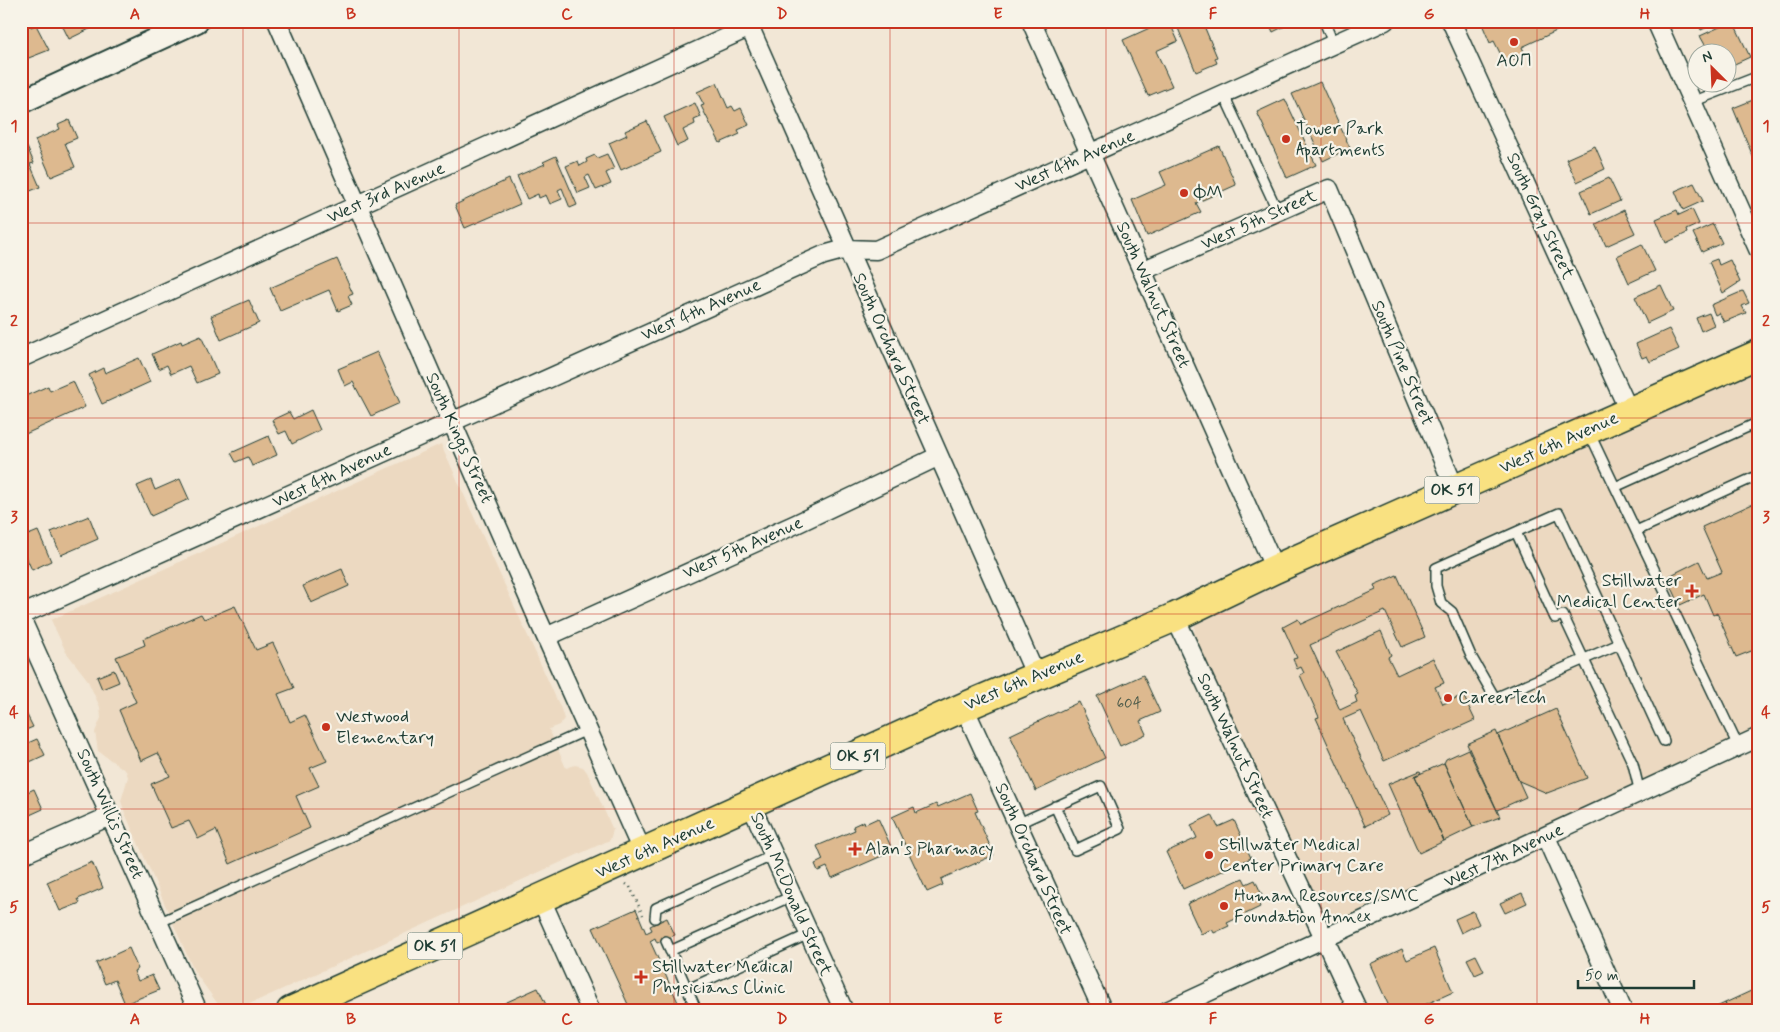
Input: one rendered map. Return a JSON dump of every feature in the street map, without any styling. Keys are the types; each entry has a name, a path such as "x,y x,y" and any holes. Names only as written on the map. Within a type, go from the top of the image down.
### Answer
{"highway":[{"name":"West 6th Avenue","path":"291,1011 333,1002 541,899 964,707 1176,617 1275,569 1759,354"}],"street":[{"path":"21,102 197,21"},
{"name":"South Kings Street","path":"277,21 450,421 643,853"},
{"name":"South Walnut Street","path":"1031,21 1275,569"},
{"name":"West 4th Avenue","path":"21,617 450,421 824,255 846,249 876,250 1385,21"},
{"name":"South Gray Street","path":"1451,21 1629,412"},
{"path":"1656,21 1759,251"},
{"name":"West 3rd Avenue","path":"21,358 356,206 748,24"},
{"name":"South Orchard Street","path":"748,24 1036,676"},
{"name":"West 5th Street","path":"1142,272 1329,189 1350,236"},
{"name":"South Pine Street","path":"1350,236 1455,489"},
{"name":"West 5th Avenue","path":"546,637 796,524 939,456"},
{"name":"South Willis Street","path":"21,617 198,1011"},
{"name":"South Walnut Street","path":"1176,617 1358,1011"},
{"name":"South Orchard Street","path":"964,707 1104,1011"},
{"name":"West 7th Avenue","path":"1167,1011 1759,737"},
{"name":"South McDonald Street","path":"751,805 844,1011"},
{"path":"21,855 110,816"},
{"path":"1546,837 1623,1011"},
{"path":"541,899 592,1011"}],"lane":[{"path":"1324,21 1334,45"},
{"path":"1692,102 1759,76"},
{"path":"1224,95 1278,212"},
{"path":"1615,487 1759,422"},
{"path":"1588,430 1738,746"},
{"path":"1636,531 1759,475"},
{"path":"1619,644 1495,698 1471,656 1452,612 1441,602 1436,586 1436,568 1558,513 1619,644 1664,741"},
{"path":"1516,532 1555,618 1563,615 1632,764 1640,793"},
{"path":"158,923 587,730"},
{"path":"1018,824 1055,806 1101,786 1120,829 1075,850 1055,806"},
{"path":"656,918 656,908 774,855"},
{"path":"670,951 792,896"},
{"path":"688,989 809,934"},
{"path":"666,941 697,1011"}],"path":[{"path":"626,884 630,887 646,922"}],"shaded area":[{"name":"CareerTech","path":"1759,354 1759,737 1339,921 1326,918 1320,911 1194,634 1195,625 1199,619"},
{"name":"Westwood Elementary","path":"441,444 561,709 564,719 559,725 549,729 566,768 575,765 583,767 587,772 613,830 610,840 234,1011 223,1011 194,971 125,813 121,801 128,777 126,771 98,751 95,732 101,718 100,707 87,679 66,652 51,620"}],"building":[{"path":"21,21 28,21 31,27 36,25 49,50 21,61"},
{"path":"60,21 106,21 69,39"},
{"path":"1165,21 1169,21 1178,41 1156,51 1172,86 1148,96 1123,40"},
{"path":"1175,21 1202,21 1217,57 1215,58 1217,63 1196,72"},
{"path":"1268,21 1288,21 1289,24 1273,32"},
{"name":"AOΠ","path":"1487,21 1578,21 1522,47 1525,54 1505,63 1494,41 1490,43 1482,24"},
{"path":"1697,21 1720,21 1701,30"},
{"path":"1733,21 1750,57 1738,62 1738,42 1703,42 1700,36"},
{"path":"1320,82 1350,148 1323,161 1292,94"},
{"path":"717,83 728,108 732,106 735,111 741,108 749,125 738,130 740,134 720,143 701,106 704,105 697,92"},
{"name":"Tower Park Apartments","path":"1285,99 1316,165 1287,178 1257,112"},
{"path":"1759,99 1759,171 1733,108"},
{"path":"695,103 701,117 694,120 695,124 683,130 688,141 677,146 664,117"},
{"path":"69,120 77,138 65,143 75,167 51,177 35,140 60,129 58,125"},
{"path":"647,121 661,152 621,170 609,143 627,135 625,131"},
{"name":"ΦΜ","path":"1219,146 1236,185 1196,203 1201,212 1147,236 1132,200 1166,185 1160,172"},
{"path":"1595,146 1605,169 1577,182 1566,159"},
{"path":"27,147 34,163 30,164 40,187 23,194 21,149"},
{"path":"607,154 614,169 606,173 611,184 596,190 589,175 585,177 590,188 578,193 566,166 578,161 580,166 587,162 586,159 595,155 597,158"},
{"path":"556,156 577,205 570,208 562,188 558,190 562,199 550,204 546,195 539,198 538,194 527,199 517,176 545,164 543,162"},
{"path":"1609,178 1620,201 1591,214 1581,191"},
{"path":"509,179 520,204 465,228 455,205"},
{"path":"1694,183 1703,201 1683,210 1675,191"},
{"path":"1692,209 1699,224 1686,230 1687,233 1666,243 1656,219 1677,210 1679,215"},
{"path":"1624,210 1635,233 1606,246 1596,224"},
{"path":"1713,224 1722,243 1702,252 1693,233"},
{"path":"1642,244 1655,271 1629,283 1617,256"},
{"path":"337,259 353,294 348,296 352,305 338,311 329,290 280,311 270,288"},
{"path":"1717,259 1719,265 1730,260 1740,282 1723,293 1709,262"},
{"path":"1661,285 1673,311 1647,323 1635,297"},
{"path":"1743,291 1749,303 1742,306 1746,313 1724,322 1719,313 1715,315 1711,305"},
{"path":"249,300 259,323 221,340 211,316"},
{"path":"1709,313 1714,325 1701,331 1696,318"},
{"path":"1669,329 1679,349 1650,362 1647,356 1642,358 1636,344"},
{"path":"201,336 218,374 197,383 189,366 171,374 167,365 159,369 152,354 181,341 182,344"},
{"path":"377,352 400,403 371,416 353,382 345,386 338,369"},
{"path":"139,358 150,382 102,404 89,375 103,368 105,373"},
{"path":"73,381 85,407 21,436 21,398 48,386 50,391"},
{"path":"311,410 320,430 292,444 286,431 279,434 272,420 289,412 293,419"},
{"path":"269,436 277,455 252,466 248,457 236,462 231,453"},
{"path":"180,479 189,499 151,516 137,486 151,480 155,490"},
{"path":"1759,501 1759,648 1736,657 1717,613 1713,615 1704,594 1680,605 1667,577 1699,561 1707,578 1722,572 1702,527"},
{"path":"89,516 98,539 61,555 51,532"},
{"path":"38,531 51,561 32,570 21,546 21,538"},
{"path":"342,569 349,586 311,603 303,586"},
{"path":"1397,575 1425,637 1402,647 1385,611 1310,645 1340,710 1357,702 1355,696 1358,694 1336,652 1381,631 1391,655 1388,657 1397,675 1433,658 1444,683 1435,687 1443,704 1463,695 1475,720 1384,761 1361,711 1343,719 1388,815 1365,826 1316,718 1319,717 1300,675 1304,673 1301,667 1297,669 1293,659 1297,658 1283,627 1298,619 1301,624 1376,590 1374,585"},
{"path":"235,606 256,650 273,643 294,688 278,694 290,722 305,715 327,761 310,768 319,786 296,796 310,828 230,864 216,830 198,839 189,821 171,828 151,784 170,776 158,753 141,761 119,710 136,702 116,657 145,645 143,639 201,614 204,619"},
{"path":"114,670 119,682 102,689 97,677"},
{"path":"1143,675 1160,712 1140,721 1146,734 1120,746 1097,696"},
{"path":"1079,702 1105,758 1036,791 1010,735"},
{"path":"1556,709 1587,778 1547,793 1519,781 1498,735"},
{"path":"25,711 33,727 21,732 21,713"},
{"path":"1496,731 1526,797 1497,810 1467,744"},
{"path":"37,739 45,755 21,766 21,746"},
{"path":"1468,749 1500,817 1473,827 1444,763 1446,759"},
{"path":"1444,763 1473,827 1444,841 1415,776"},
{"path":"1420,771 1421,773 1415,776 1444,841 1419,853 1388,784"},
{"path":"34,789 43,809 21,819 21,795"},
{"path":"970,793 978,811 975,812 994,855 941,879 943,885 927,892 892,817 914,807 916,813 936,804 938,807"},
{"name":"Stillwater Medical Center Primary Care","path":"1212,815 1218,827 1234,820 1251,858 1183,889 1166,852 1197,838 1191,825"},
{"name":"Alan's Pharmacy","path":"878,818 893,851 832,878 827,867 818,871 815,864 823,860 817,846 855,830 853,826 864,821 865,824"},
{"path":"92,862 103,888 78,899 80,903 60,911 47,882"},
{"name":"Human Resources/SMC Foundation Annex","path":"1243,878 1246,884 1255,880 1262,895 1256,898 1260,907 1227,923 1229,926 1214,933 1212,929 1201,934 1187,904"},
{"path":"1522,893 1527,903 1505,913 1500,903"},
{"name":"Stillwater Medical Physicians Clinic","path":"636,909 646,933 652,930 650,926 667,918 675,935 657,943 655,938 650,941 682,1011 631,1011 593,928"},
{"path":"1473,911 1479,924 1461,933 1455,919"},
{"path":"129,948 138,969 134,971 138,981 152,975 159,990 125,1004 115,980 105,984 96,963"},
{"path":"1434,948 1453,992 1411,1011 1391,1011 1370,964 1402,949 1407,960"},
{"path":"1476,955 1484,971 1475,975 1467,959"},
{"path":"538,988 549,1011 487,1011"},
{"path":"1751,991 1759,1011 1728,1011 1725,1003"},
{"path":"1725,1003 1728,1011 1708,1011"}],"waterway":[{"path":"21,1010 25,1011"}],"place":[{"name":"AOΠ","path":"1514,42"},
{"name":"Tower Park Apartments","path":"1286,139"},
{"name":"ΦΜ","path":"1184,193"},
{"name":"Stillwater Medical Center","path":"1692,591"},
{"name":"CareerTech","path":"1448,698"},
{"name":"Westwood Elementary","path":"326,727"},
{"name":"Alan's Pharmacy","path":"855,849"},
{"name":"Stillwater Medical Center Primary Care","path":"1209,855"},
{"name":"Human Resources/SMC Foundation Annex","path":"1224,906"},
{"name":"Stillwater Medical Physicians Clinic","path":"641,977"}]}
